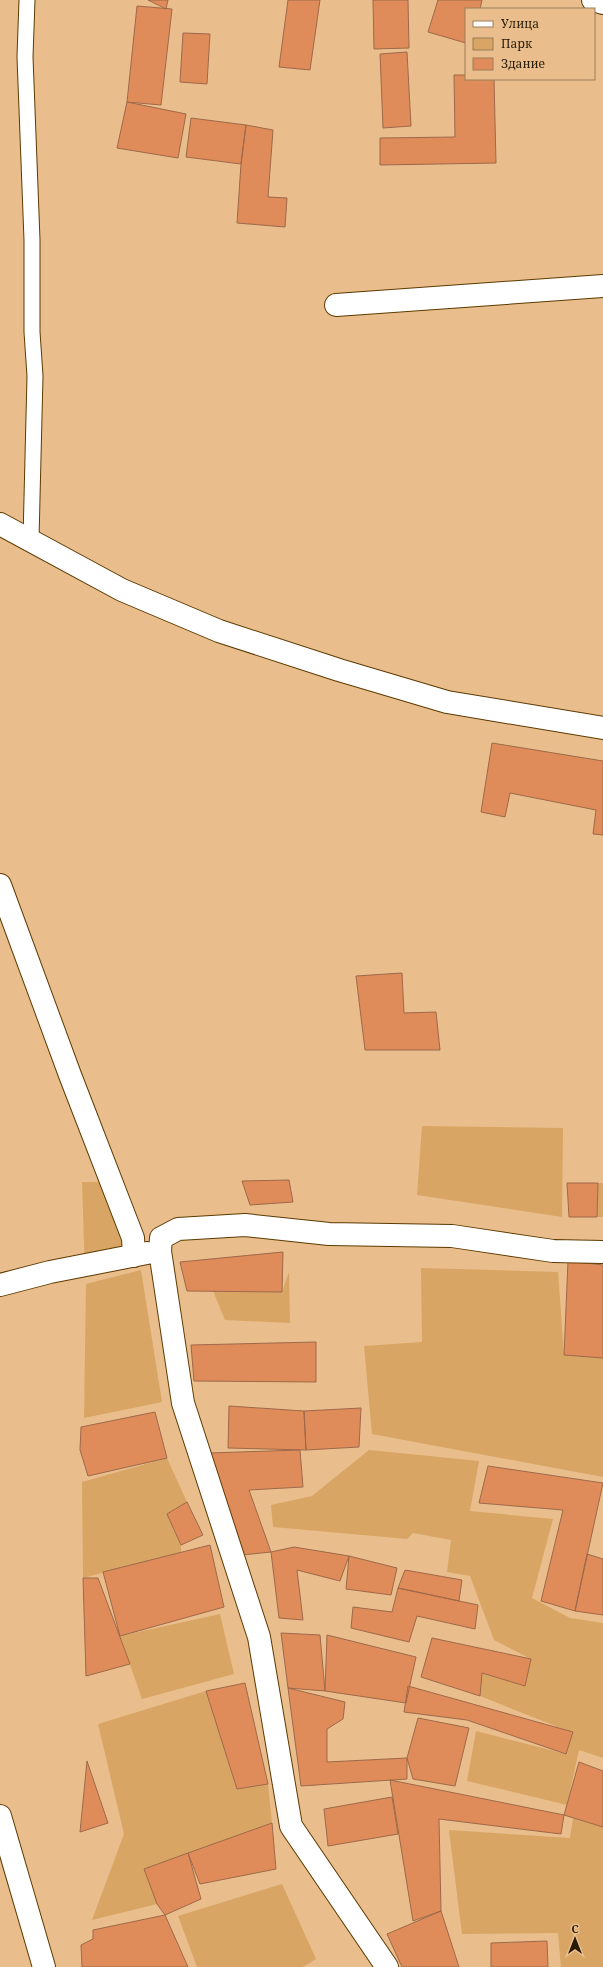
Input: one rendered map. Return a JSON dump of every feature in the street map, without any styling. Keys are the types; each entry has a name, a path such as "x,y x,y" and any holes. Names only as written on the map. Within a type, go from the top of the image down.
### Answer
{"street":[{"path":"593,0 603,3"},
{"path":"336,305 603,286"},
{"path":"0,524 31,539 122,590 219,631 339,670 447,702 603,728"},
{"path":"0,885 72,1082 133,1238 134,1256"},
{"path":"387,1967 291,1826 259,1637 183,1403 160,1251 162,1238 178,1230 245,1225 329,1234 452,1236 554,1251 603,1252"},
{"path":"0,1285 50,1272 160,1251"},
{"path":"0,1816 44,1967"}],"lane":[{"path":"27,0 25,57 32,240 32,332 35,376 31,539"}],"green space":[{"path":"422,1126 563,1128 562,1217 417,1195"},
{"path":"82,1182 103,1182 150,1257 85,1272"},
{"path":"598,1183 603,1183 603,1217 597,1217"},
{"path":"421,1268 558,1272 564,1355 603,1358 603,1477 372,1434 364,1346 422,1342"},
{"path":"141,1270 162,1402 84,1418 86,1284"},
{"path":"289,1272 290,1323 225,1320 213,1291 282,1292"},
{"path":"369,1450 479,1461 470,1511 553,1519 532,1598 570,1618 603,1623 603,1758 579,1750 567,1805 467,1781 476,1731 566,1754 573,1733 480,1696 482,1673 525,1686 531,1659 494,1640 470,1576 447,1572 451,1540 413,1533 407,1539 273,1527 271,1505 312,1496"},
{"path":"167,1458 187,1502 167,1514 181,1545 181,1552 83,1578 82,1482"},
{"path":"220,1614 234,1674 142,1699 120,1636"},
{"path":"206,1691 237,1789 268,1784 272,1823 144,1869 157,1904 92,1920 124,1834 98,1724"},
{"path":"573,1818 603,1827 603,1967 561,1967 558,1933 462,1934 449,1830 570,1838"},
{"path":"282,1884 316,1959 303,1967 197,1967 178,1916"}],"building":[{"path":"148,0 168,0 166,9"},
{"path":"288,0 320,0 310,70 279,67"},
{"path":"373,0 408,0 409,48 374,49"},
{"path":"438,0 482,0 480,8 465,8 465,43 428,32"},
{"path":"137,6 172,9 161,105 127,102"},
{"path":"183,33 210,34 207,84 180,82"},
{"path":"407,52 411,126 383,128 380,54"},
{"path":"454,75 465,75 465,80 494,80 496,163 380,165 380,138 455,137"},
{"path":"127,102 186,114 178,158 117,148"},
{"path":"191,118 246,125 241,164 186,157"},
{"path":"246,125 273,130 268,197 287,198 285,227 237,223 241,164"},
{"path":"492,743 603,761 603,835 593,834 596,810 510,793 505,817 481,812"},
{"path":"402,973 404,1013 436,1012 440,1050 365,1050 356,976"},
{"path":"289,1180 293,1202 250,1205 242,1181"},
{"path":"567,1183 598,1183 597,1217 569,1217"},
{"path":"283,1252 282,1292 187,1291 180,1262"},
{"path":"568,1261 603,1265 603,1358 564,1355"},
{"path":"316,1342 316,1382 194,1381 191,1345"},
{"path":"229,1406 304,1411 306,1450 228,1448"},
{"path":"361,1408 359,1447 306,1450 304,1411"},
{"path":"155,1412 167,1458 88,1476 80,1450 81,1427"},
{"path":"300,1450 303,1487 249,1490 271,1552 242,1555 209,1453"},
{"path":"488,1466 603,1483 575,1611 541,1601 563,1510 479,1503"},
{"path":"187,1502 203,1535 181,1545 167,1514"},
{"path":"210,1545 224,1607 120,1636 103,1572"},
{"path":"294,1547 349,1556 340,1581 297,1570 303,1620 279,1618 271,1552"},
{"path":"587,1554 603,1559 603,1615 575,1611"},
{"path":"349,1556 397,1568 391,1595 346,1589"},
{"path":"405,1570 462,1580 459,1601 398,1588"},
{"path":"83,1578 98,1578 130,1664 86,1676"},
{"path":"398,1588 478,1605 475,1629 417,1616 409,1642 351,1628 353,1607 392,1612"},
{"path":"281,1633 320,1635 325,1691 288,1688"},
{"path":"327,1635 416,1657 406,1703 325,1691"},
{"path":"432,1638 531,1659 525,1686 482,1673 480,1696 421,1677"},
{"path":"245,1683 268,1784 237,1789 206,1691"},
{"path":"408,1686 573,1732 566,1754 467,1720 404,1712"},
{"path":"288,1688 345,1702 343,1719 327,1729 327,1762 407,1758 407,1779 301,1786"},
{"path":"418,1718 469,1728 455,1786 413,1779 407,1758"},
{"path":"87,1761 108,1823 80,1832"},
{"path":"579,1762 603,1771 603,1827 564,1815"},
{"path":"390,1780 564,1815 561,1834 439,1819 441,1911 413,1921"},
{"path":"392,1797 398,1834 328,1846 324,1809"},
{"path":"272,1823 276,1869 200,1884 188,1853"},
{"path":"188,1853 201,1899 165,1915 157,1904 144,1869"},
{"path":"441,1911 459,1967 402,1967 387,1934"},
{"path":"165,1915 188,1967 82,1967 81,1945 93,1939 93,1930"},
{"path":"547,1941 548,1967 491,1967 491,1943"}]}
